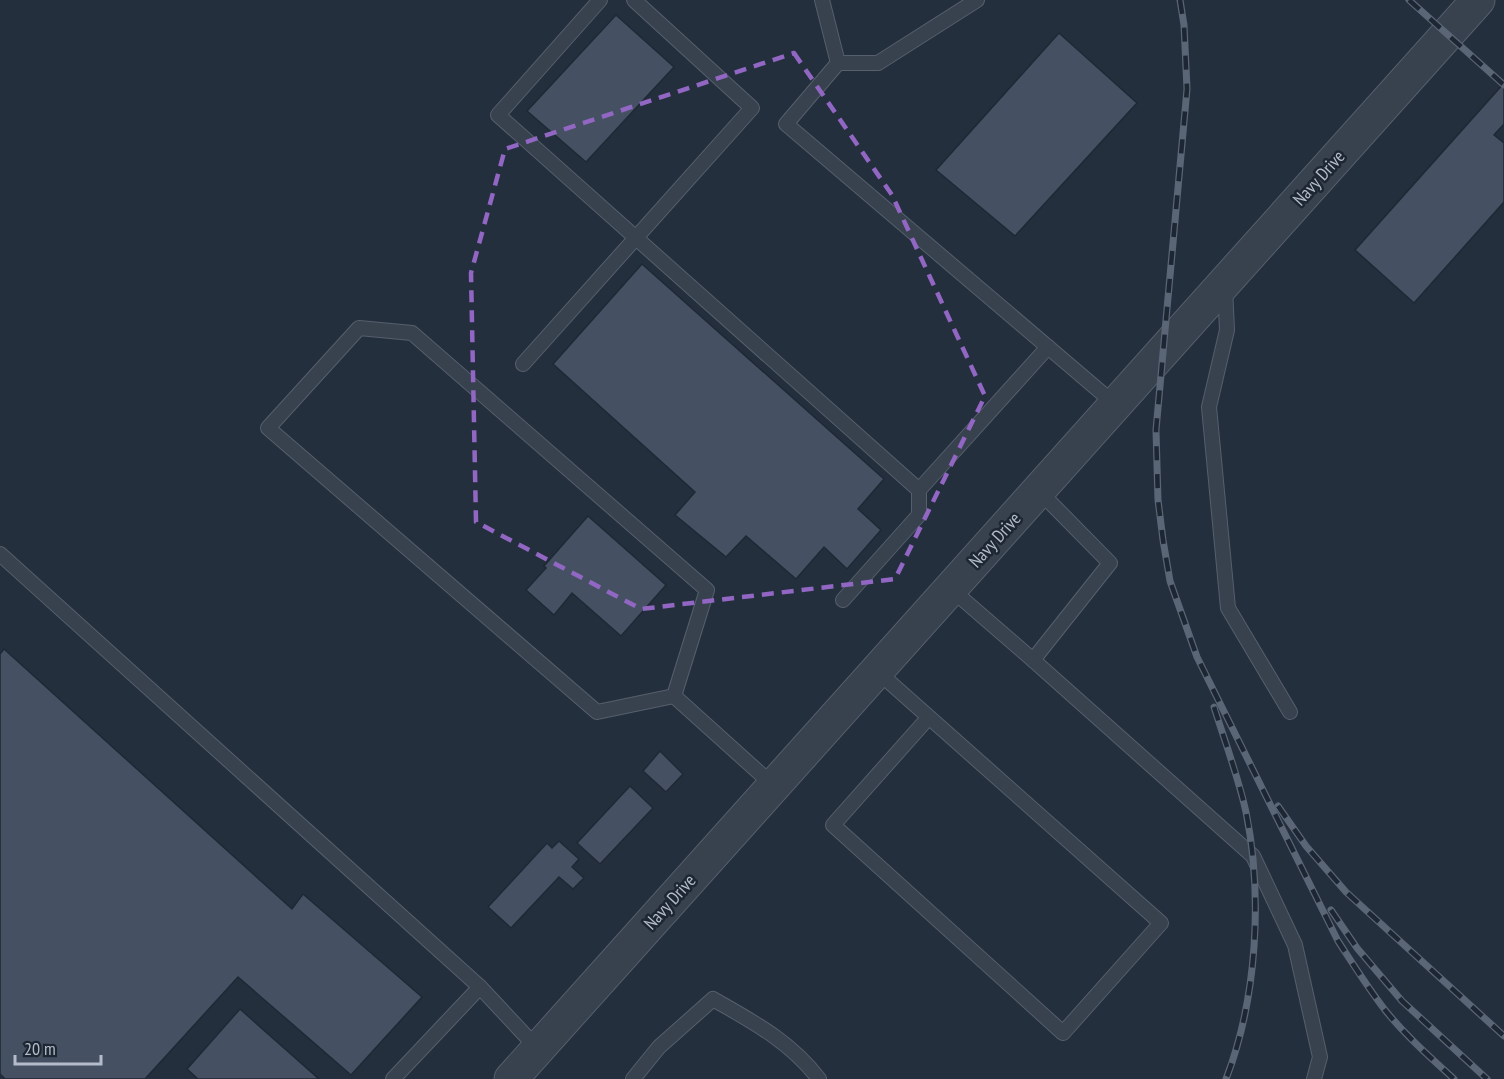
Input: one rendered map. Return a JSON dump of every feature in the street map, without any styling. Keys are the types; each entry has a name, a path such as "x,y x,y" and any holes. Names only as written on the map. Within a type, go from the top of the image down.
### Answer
{"street":[{"name":"Navy Drive","path":"511,1079 1478,0"}],"lane":[{"path":"600,0 498,115 919,490"},
{"path":"524,364 752,108 634,0"},
{"path":"822,0 838,63"},
{"path":"977,0 878,63 838,63 786,124 1116,405"},
{"path":"1225,283 1227,330 1209,407 1228,608 1290,712"},
{"path":"359,328 412,333 707,590 674,696 597,712 268,428 359,328"},
{"path":"843,600 919,514 919,490 1048,348"},
{"path":"1033,660 1110,563 1039,491"},
{"path":"0,554 480,987 538,1049"},
{"path":"951,589 1253,856 1295,945 1320,1058 1314,1079"},
{"path":"877,671 929,717 1161,923 1063,1033 833,825 929,717"},
{"path":"674,696 774,786"},
{"path":"393,1079 480,987"},
{"path":"633,1079 659,1047 713,999 767,1029 806,1061 819,1079"}],"highlighted area":[{"path":"794,53 892,195 985,396 895,579 641,609 476,522 471,273 505,149"}],"building":[{"path":"616,15 674,67 586,162 527,111"},
{"path":"1059,33 1137,103 1015,236 936,170"},
{"path":"1504,83 1504,124 1494,135 1504,143 1504,202 1414,303 1355,250"},
{"path":"642,264 884,479 858,509 881,530 847,569 824,547 796,579 746,536 726,557 675,515 695,492 553,364"},
{"path":"588,516 666,585 621,636 572,593 554,615 526,590"},
{"path":"4,649 292,909 303,894 422,997 351,1075 238,977 145,1079 5,1079 0,1074 0,654"},
{"path":"660,751 683,774 666,792 643,771"},
{"path":"630,786 653,808 600,864 577,843"},
{"path":"559,841 579,859 572,867 584,878 573,889 559,877 511,928 488,907 547,843 552,848"},
{"path":"240,1009 319,1079 198,1079 187,1069"}],"railway":[{"path":"1180,0 1184,25 1187,89 1156,430 1158,500 1170,581 1197,657 1338,941 1385,1010 1418,1046 1454,1079"},
{"path":"1409,0 1504,85"},
{"path":"1214,707 1246,812 1254,878 1254,947 1250,982 1245,1015 1226,1079"},
{"path":"1278,806 1306,846 1346,892 1504,1036"},
{"path":"1331,910 1357,948 1402,1001 1487,1079"}]}
